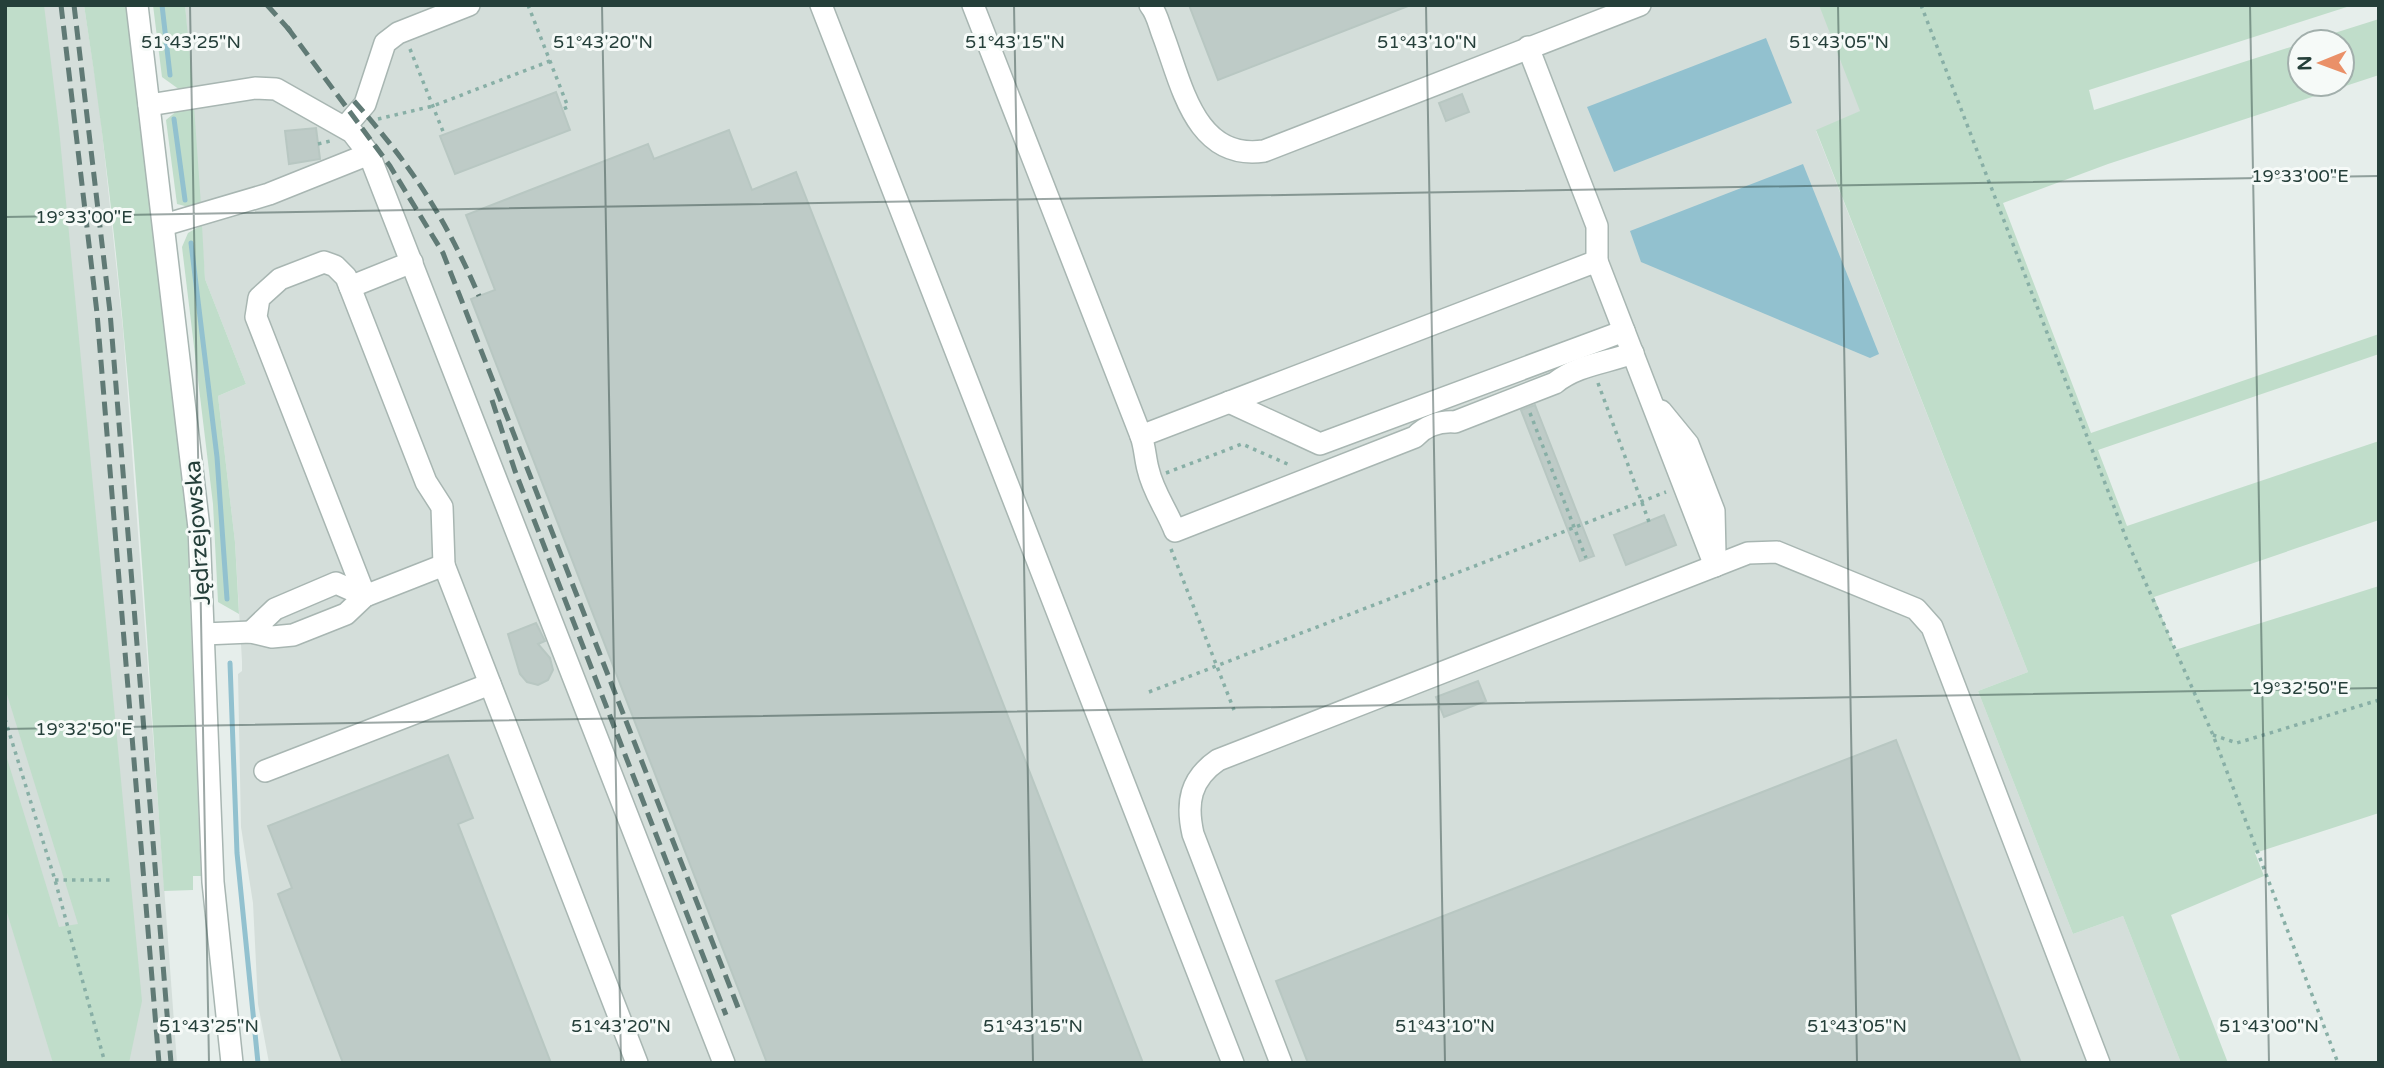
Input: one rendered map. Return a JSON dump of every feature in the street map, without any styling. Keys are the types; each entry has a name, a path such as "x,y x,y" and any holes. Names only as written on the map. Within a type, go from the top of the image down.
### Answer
{"street":[{"name":"Jędrzejowska","path":"137,5 199,528 213,882 232,1063"},
{"path":"349,130 365,104 385,43 403,31 469,5"},
{"path":"821,5 1233,1063"},
{"path":"973,5 1144,445 1147,466 1164,513 1172,522 1175,531 1415,438 1422,430 1444,421 1455,422 1555,383 1570,383 1589,374 1597,366 1633,353"},
{"path":"1150,5 1200,127 1225,147 1252,153 1264,151 1640,5"},
{"path":"1528,47 1597,226 1597,261 1715,566"},
{"path":"149,105 255,88 276,89 349,130 369,155 724,1063"},
{"path":"163,225 269,194 369,155"},
{"path":"1144,445 1229,402 1597,261"},
{"path":"350,287 412,262"},
{"path":"365,596 256,311 259,298 272,284 318,263 335,266 346,277 426,482 440,500 444,565 637,1063"},
{"path":"1229,402 1320,444 1624,331"},
{"path":"1649,396 1661,454 1674,489 1687,522 1715,566"},
{"path":"1282,1063 1193,834 1189,816 1190,797 1195,782 1206,769 1218,760 1748,553 1777,552 1916,609 1932,627 2099,1063"},
{"path":"204,634 251,632 272,637 293,635 346,614 365,596 444,565"},
{"path":"251,632 275,609 336,583 365,596"},
{"path":"265,771 490,684"}],"path":[{"path":"528,5 568,107 562,109"},
{"path":"1921,5 2128,543 2214,735 2338,1063"},
{"path":"403,31 444,134"},
{"path":"318,144 380,118 433,106 550,61"},
{"path":"1523,395 1586,558"},
{"path":"1149,692 1674,489"},
{"path":"2214,735 2237,743 2379,700"},
{"path":"5,719 55,880 105,1063"},
{"path":"55,880 110,880"}],"shaded area":[{"path":"5,5 84,5 99,103 123,329 177,1063 5,1063"},
{"path":"185,5 1820,5 1861,111 1816,131 2028,672 1978,691 2073,934 2123,916 2181,1063 269,1063 258,1004 253,903 241,827 238,674 242,671 242,661 235,542 218,396 246,384 205,279"}],"green space":[{"path":"5,5 44,5 59,128 142,1001 129,1063 53,1063 5,906 5,752 59,927 78,924 5,688"},
{"path":"84,5 126,5 187,524 201,876 193,876 193,890 164,891 124,336 100,115"},
{"path":"153,5 185,5 193,89 180,90 162,77"},
{"path":"1819,5 2353,5 2089,90 2094,110 2286,48 2286,98 2309,98 2108,164 2003,203 2091,433 2379,334 2379,354 2098,450 2127,526 2379,441 2379,520 2154,597 2175,650 2379,586 2379,813 2255,853 2264,876 2171,915 2228,1063 2181,1063 2123,916 2073,934 1978,691 2028,672 1816,130 1860,111"},
{"path":"2379,19 2379,75 2356,83 2356,28 2350,28"},
{"path":"194,106 201,205 189,207 177,204 166,120 178,110"},
{"path":"202,225 205,279 246,384 218,396 235,542 239,614 218,602 213,504 182,247 188,233"}],"water":[{"path":"1766,38 1792,103 1614,172 1587,107"},
{"path":"1803,164 1879,354 1870,358 1641,262 1630,231"}],"building":[{"path":"1189,5 1408,5 1408,6 1218,80"},
{"path":"556,92 570,130 455,174 440,136"},
{"path":"1462,94 1469,112 1446,121 1439,103"},
{"path":"316,128 320,159 289,164 285,131"},
{"path":"729,130 752,190 796,172 1143,1063 767,1063 471,299 495,290 466,215 648,144 654,159"},
{"path":"1535,405 1594,556 1580,561 1521,410"},
{"path":"1664,515 1676,545 1626,565 1614,535"},
{"path":"536,623 545,641 538,644 550,658 553,670 548,680 538,685 527,682 520,674 508,634"},
{"path":"1478,681 1486,701 1444,717 1436,697"},
{"path":"1896,740 2021,1063 1308,1063 1276,981"},
{"path":"448,755 473,818 458,824 551,1063 343,1063 278,894 292,888 268,826"}],"waterway":[{"path":"162,5 170,75"},
{"path":"174,119 185,200"},
{"path":"191,243 217,457 227,599"},
{"path":"230,663 237,853 258,1063"}],"railway":[{"path":"61,5 97,313 159,1063"},
{"path":"74,5 110,312 171,1063"},
{"path":"267,5 293,34"},
{"path":"287,27 390,166 443,253 739,1010"},
{"path":"354,101 393,147 440,216 479,296"},
{"path":"492,400 515,471 726,1015"}]}
